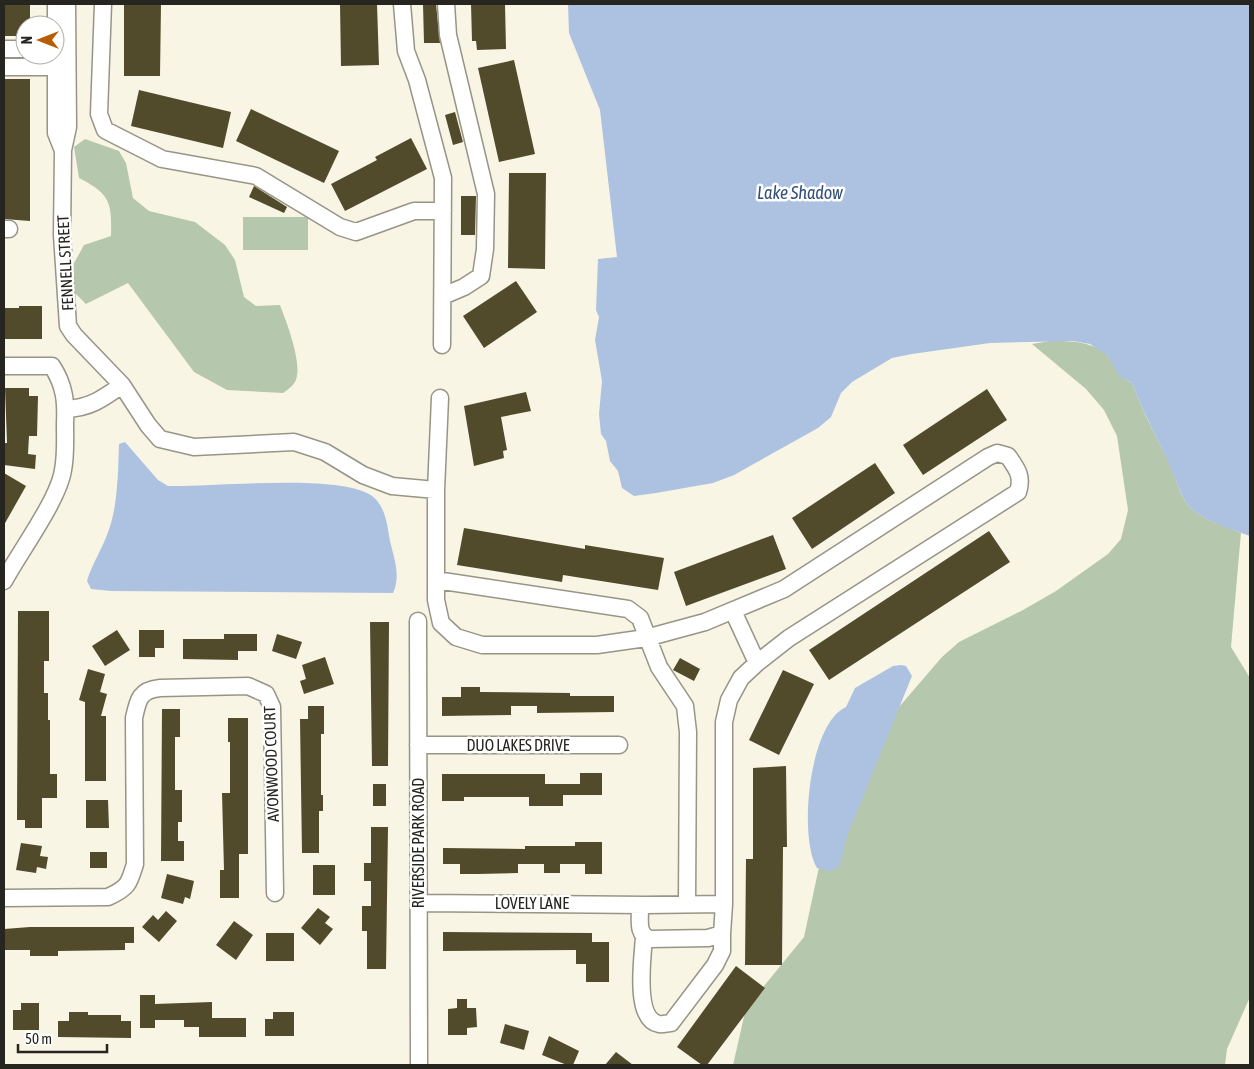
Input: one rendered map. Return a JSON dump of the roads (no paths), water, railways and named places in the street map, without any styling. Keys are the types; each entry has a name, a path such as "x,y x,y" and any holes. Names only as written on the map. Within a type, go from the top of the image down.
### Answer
{"street":[{"path":"102,4 99,114 104,130 162,159 256,176 340,227 356,232 414,211 443,211"},
{"path":"402,4 406,51 417,80 443,178 442,345"},
{"path":"442,296 464,287 480,276 485,249 486,194 448,35 446,4"},
{"path":"13,49 8,67 62,67"},
{"name":"FENNELL STREET","path":"62,67 68,127 62,150 62,235 68,326 122,385 148,425 160,439 194,447 294,442 325,452 364,475 392,486 436,490"},
{"path":"4,366 52,366 61,380 66,409 63,472 54,495 4,581"},
{"path":"66,409 81,409 96,402 122,385"},
{"path":"440,398 436,490 436,600 441,623 456,637 482,646 597,645 646,638 705,622 784,588 988,458 997,454 1008,456 1020,472 1021,482 1018,492 789,638 741,678 729,700 724,722 724,904 722,951 715,965 671,1023 659,1024 650,1019 642,999 644,937 641,932 640,909 646,904"},
{"path":"436,580 628,609 640,618 646,638 659,667 685,706 688,732 687,904"},
{"path":"733,611 757,663"},
{"name":"RIVERSIDE PARK ROAD","path":"418,621 419,1065"},
{"name":"AVONWOOD COURT","path":"4,898 108,897 124,890 130,880 135,864 134,718 138,700 148,689 248,686 266,694 272,707 275,893"},
{"name":"DUO LAKES DRIVE","path":"418,745 618,745"},
{"name":"LOVELY LANE","path":"419,903 724,904"},
{"path":"644,937 650,939 708,938 722,934"}],"water":[{"name":"Lake Shadow","path":"568,4 1250,4 1250,536 1214,522 1190,507 1181,492 1132,383 1119,376 1109,357 1090,344 1073,341 990,343 892,358 852,382 841,393 831,417 818,428 734,475 713,483 634,496 622,488 618,471 610,461 606,441 601,434 599,414 602,381 595,340 599,317 596,310 598,259 617,257 600,110 569,33"},
{"path":"125,442 158,480 168,486 272,483 329,484 352,488 369,494 379,503 387,522 397,574 393,593 111,591 91,589 87,581 111,524 117,490 119,444"},
{"path":"893,666 906,666 912,676 847,836 839,867 830,871 817,868 811,853 808,832 808,808 810,782 823,735 833,717 846,707 855,688"}]}
